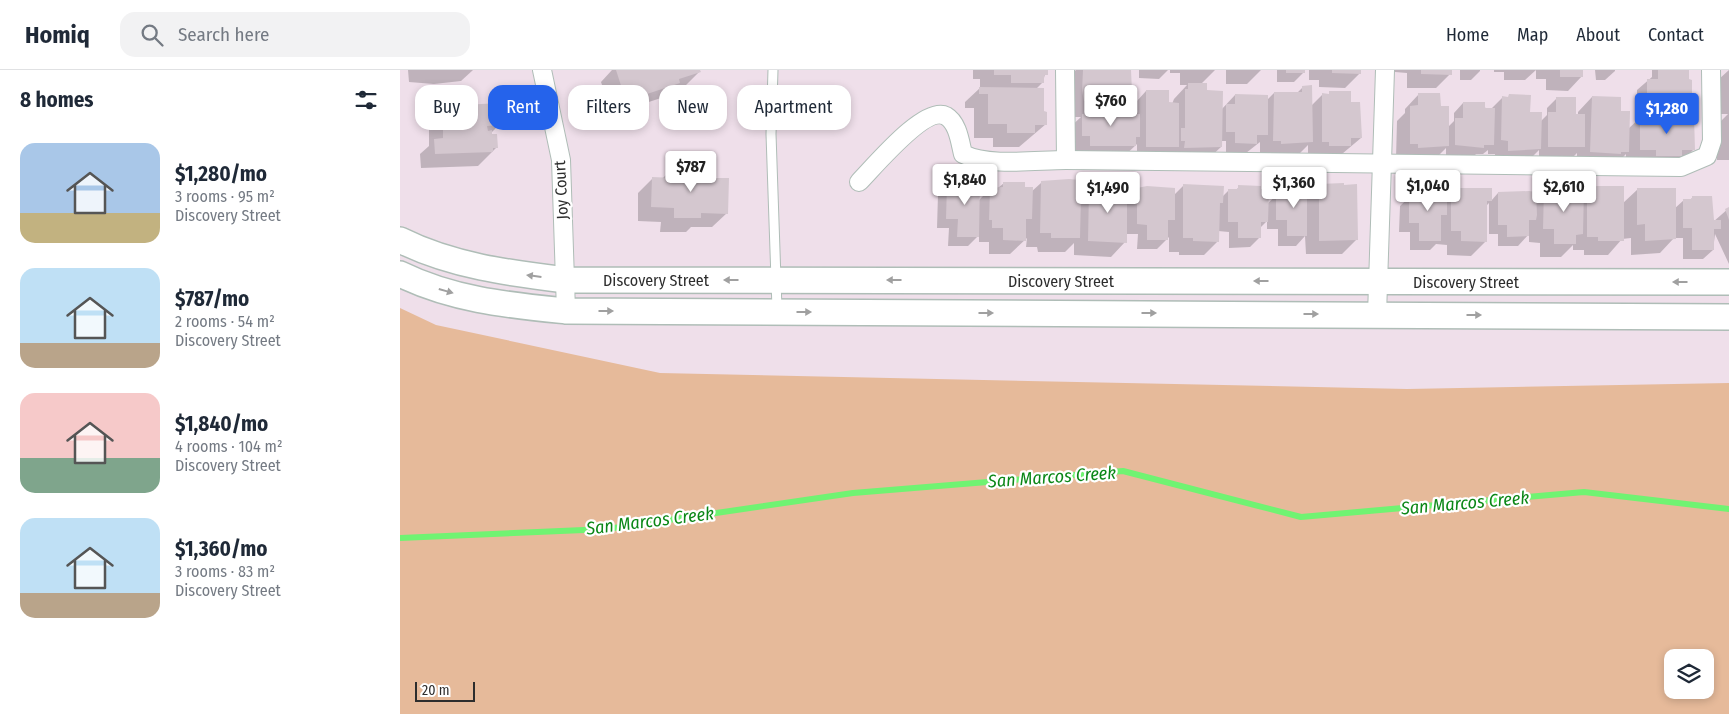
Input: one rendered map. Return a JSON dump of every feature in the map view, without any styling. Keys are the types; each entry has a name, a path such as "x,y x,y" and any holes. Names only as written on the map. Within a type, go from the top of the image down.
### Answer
{"main road":[{"name":"Discovery Street","path":"400,240 424,252 489,271 566,280 1729,282"},
{"name":"Discovery Street","path":"400,274 419,284 484,302 566,311 1729,317"}],"street":[{"name":"Joy Court","path":"542,70 561,160 566,311"},
{"path":"1065,70 1066,160"},
{"path":"1377,315 1385,70"},
{"path":"859,182 919,121 934,114 946,116 956,129 963,154 972,159 1003,161 1066,160 1681,167 1707,156 1712,141 1711,70"}],"lane":[{"path":"773,70 771,134 777,312"}],"shaded area":[{"path":"400,308 436,325 660,373 1407,389 1729,383 1729,714 400,714"}],"building":[{"path":"616,70 700,70 701,72 679,79 680,83 674,85 659,85 659,90 649,93 649,85 621,85"},
{"path":"994,70 1048,70 1048,75 1044,75 1044,83 1011,83 1011,75 994,75"},
{"path":"1083,70 1131,70 1132,92 1130,92 1130,97 1135,97 1135,105 1127,104 1127,101 1126,104 1086,103 1087,101 1084,101 1082,91"},
{"path":"1286,70 1305,70 1305,73 1286,73"},
{"path":"1332,70 1361,70 1361,74 1332,73"},
{"path":"1421,70 1452,70 1452,75 1421,74"},
{"path":"1560,70 1583,70 1583,77 1560,77"},
{"path":"1658,70 1689,70 1689,79 1692,80 1692,102 1689,102 1689,109 1660,109 1660,101 1647,101 1647,79 1658,79"},
{"path":"1188,83 1207,83 1207,90 1223,91 1222,147 1184,148 1185,141 1181,141 1181,128 1185,128 1185,89 1188,89"},
{"path":"1312,85 1313,142 1281,144 1281,141 1273,141 1274,92 1302,92 1302,86"},
{"path":"979,87 1044,88 1044,111 1047,112 1047,125 1035,125 1035,133 1007,133 1007,124 988,124 988,94 979,94"},
{"path":"1146,90 1169,90 1169,102 1179,103 1179,147 1146,147"},
{"path":"1329,91 1351,91 1351,102 1360,102 1362,138 1351,138 1351,146 1329,146 1329,142 1322,142 1322,93 1329,94"},
{"path":"1418,93 1440,93 1441,106 1449,106 1449,146 1418,148 1418,144 1410,144 1410,106 1418,105"},
{"path":"1235,94 1268,95 1268,135 1257,135 1257,144 1235,143 1235,132 1226,132 1226,104 1235,104"},
{"path":"1509,94 1531,95 1530,112 1542,112 1541,149 1508,151 1508,141 1501,140 1502,96 1508,97"},
{"path":"1592,96 1621,97 1621,111 1630,111 1629,152 1621,152 1621,154 1590,152"},
{"path":"1556,97 1576,97 1576,114 1585,114 1585,147 1548,147 1548,112 1556,112"},
{"path":"1463,102 1485,102 1485,108 1495,108 1494,145 1484,145 1484,148 1455,145 1455,118 1463,118"},
{"path":"478,104 488,104 488,131 492,130 492,134 497,134 498,148 493,148 493,152 435,154 434,139 443,138 443,130 478,130"},
{"path":"1090,106 1119,106 1119,114 1140,114 1140,137 1136,137 1136,146 1090,146 1090,136 1082,136 1082,114 1090,114"},
{"path":"1640,116 1694,116 1695,150 1682,150 1682,156 1656,156 1656,150 1640,150"},
{"path":"675,165 700,165 700,178 729,178 728,214 701,213 701,218 674,218 674,208 651,207 652,177 674,178"},
{"path":"958,177 980,177 979,237 957,237 958,219 946,219 947,184 958,184"},
{"path":"1079,180 1081,181 1081,186 1084,186 1084,197 1081,197 1080,238 1051,238 1051,233 1040,233 1041,181"},
{"path":"1003,182 1025,182 1025,187 1033,187 1032,219 1026,219 1026,241 1003,240 1003,228 992,228 992,220 989,220 990,188 1003,187"},
{"path":"1290,182 1307,185 1307,236 1287,236 1287,220 1276,220 1276,193 1288,193"},
{"path":"1100,183 1115,183 1114,188 1131,189 1131,204 1127,204 1127,243 1088,241 1089,189 1100,190"},
{"path":"1344,183 1344,185 1357,184 1358,240 1319,241 1319,184"},
{"path":"1183,184 1224,186 1223,203 1220,203 1219,242 1193,241 1193,238 1183,238"},
{"path":"1238,185 1261,186 1261,189 1269,190 1268,222 1261,222 1261,238 1238,238 1238,222 1228,222 1228,189 1238,189"},
{"path":"1147,186 1175,188 1175,220 1168,220 1168,240 1147,240 1147,225 1137,224 1137,188"},
{"path":"1419,186 1441,186 1441,196 1447,196 1447,215 1441,215 1441,241 1419,241 1419,223 1409,223 1409,195 1419,195"},
{"path":"1554,186 1584,188 1583,234 1576,235 1576,244 1554,244 1554,229 1543,229 1544,188 1554,189"},
{"path":"1624,186 1624,241 1598,241 1598,237 1587,237 1587,187"},
{"path":"1451,188 1492,188 1492,201 1487,201 1487,242 1461,241 1461,231 1451,231"},
{"path":"1637,188 1676,188 1676,239 1645,241 1645,224 1637,225"},
{"path":"1498,192 1536,192 1537,215 1536,220 1529,220 1529,236 1507,237 1507,225 1498,225"},
{"path":"1692,196 1712,196 1714,220 1721,220 1721,229 1714,229 1714,250 1692,250 1692,228 1683,228 1683,199 1692,199"},
{"path":"1729,207 1729,220 1725,209"}],"waterway":[{"name":"San Marcos Creek","path":"400,538 607,529 853,493 1123,471 1301,517 1584,492 1729,509"}]}
